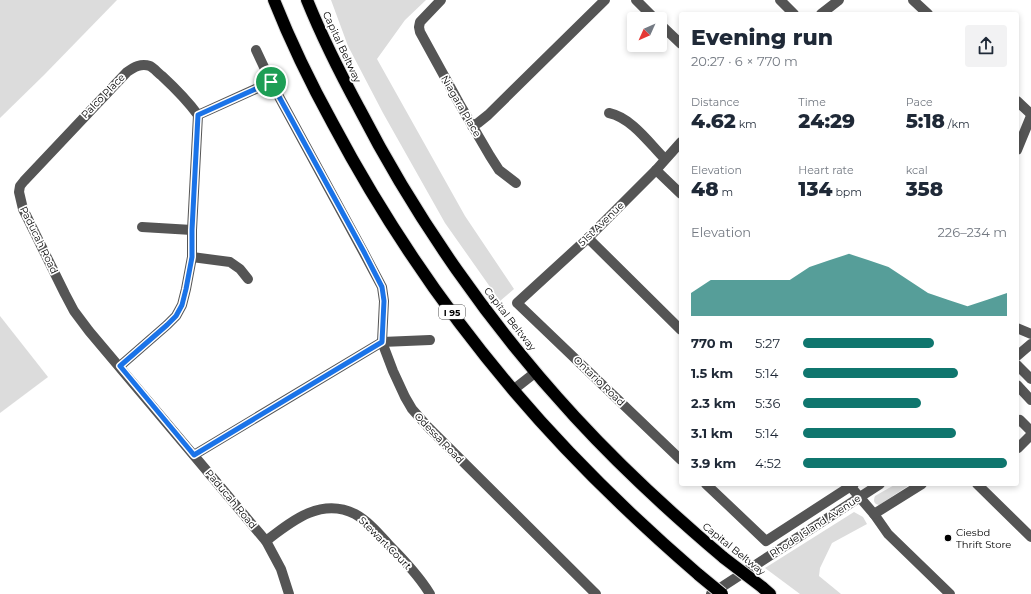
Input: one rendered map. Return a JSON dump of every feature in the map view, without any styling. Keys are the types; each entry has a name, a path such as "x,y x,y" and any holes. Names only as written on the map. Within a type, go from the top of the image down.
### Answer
{"highway":[{"name":"I 95","path":"274,0 314,89 352,159 391,224 430,282 475,343 513,390 594,478 639,522 698,575 722,594"},
{"name":"Capital Beltway","path":"307,0 341,75 378,145 454,266 498,325 575,417 615,458 686,525 724,558 766,590"}],"street":[{"name":"Niagara Place","path":"441,0 420,22 420,32 472,126 499,170 516,183"},
{"path":"472,126 492,111 605,0"},
{"path":"636,0 648,12"},
{"path":"780,0 792,12"},
{"path":"824,12 839,0"},
{"path":"913,0 926,12"},
{"path":"667,31 679,42"},
{"name":"Odessa Road","path":"256,50 271,82 382,287 384,301 382,342 392,371 412,409 439,439 596,594"},
{"name":"Palco Place","path":"19,192 20,186 24,181 127,72 138,65 150,66 155,69 178,90 190,103 198,115"},
{"path":"120,366 167,325 176,316 182,305 192,257 198,115 271,82"},
{"path":"1019,102 1031,115 1019,145"},
{"path":"609,113 627,121 665,159"},
{"name":"51st Avenue","path":"517,303 588,238 656,170 679,144"},
{"path":"656,170 679,192"},
{"name":"Paducah Road","path":"19,192 25,215 74,311 89,331 266,541 281,569 290,594"},
{"path":"142,227 192,230"},
{"path":"588,238 679,328"},
{"path":"192,257 230,262 240,269 248,279"},
{"name":"Ontario Road","path":"517,303 679,458"},
{"path":"1019,329 1031,334"},
{"path":"194,455 382,342 430,340"},
{"path":"1019,354 1031,344"},
{"path":"1019,367 1031,379"},
{"path":"513,390 536,372"},
{"path":"1022,389 1031,400"},
{"path":"1019,421 1031,431"},
{"path":"1019,447 1031,435"},
{"name":"Rhode Island Avenue","path":"708,486 766,541 846,486"},
{"path":"846,486 860,498 874,514 888,534 950,594"},
{"name":"Rhode Island Avenue","path":"711,594 841,508 860,498 877,486"},
{"path":"874,514 919,486"},
{"path":"979,486 1031,537"},
{"name":"Stewart Court","path":"266,541 288,524 309,513 332,509 347,511 359,516 377,532 424,584 430,594"}],"shaded area":[{"path":"0,0 117,0 0,118"},
{"path":"331,0 426,0 405,20 377,59 465,216 514,289 500,301 445,223 383,113 348,46"},
{"path":"0,316 48,377 0,413"},
{"path":"892,486 908,486 879,505 877,505 874,501 875,496"},
{"path":"854,512 863,517 867,524 832,543 820,568 819,576 841,594 800,594 765,568"}],"place":[{"name":"Ciesbd Thrift Store","path":"948,538"}],"route":[{"path":"271,82 382,287 384,315 382,342 194,455 120,366 167,325 176,316 182,305 192,257 198,115 271,82"}]}
